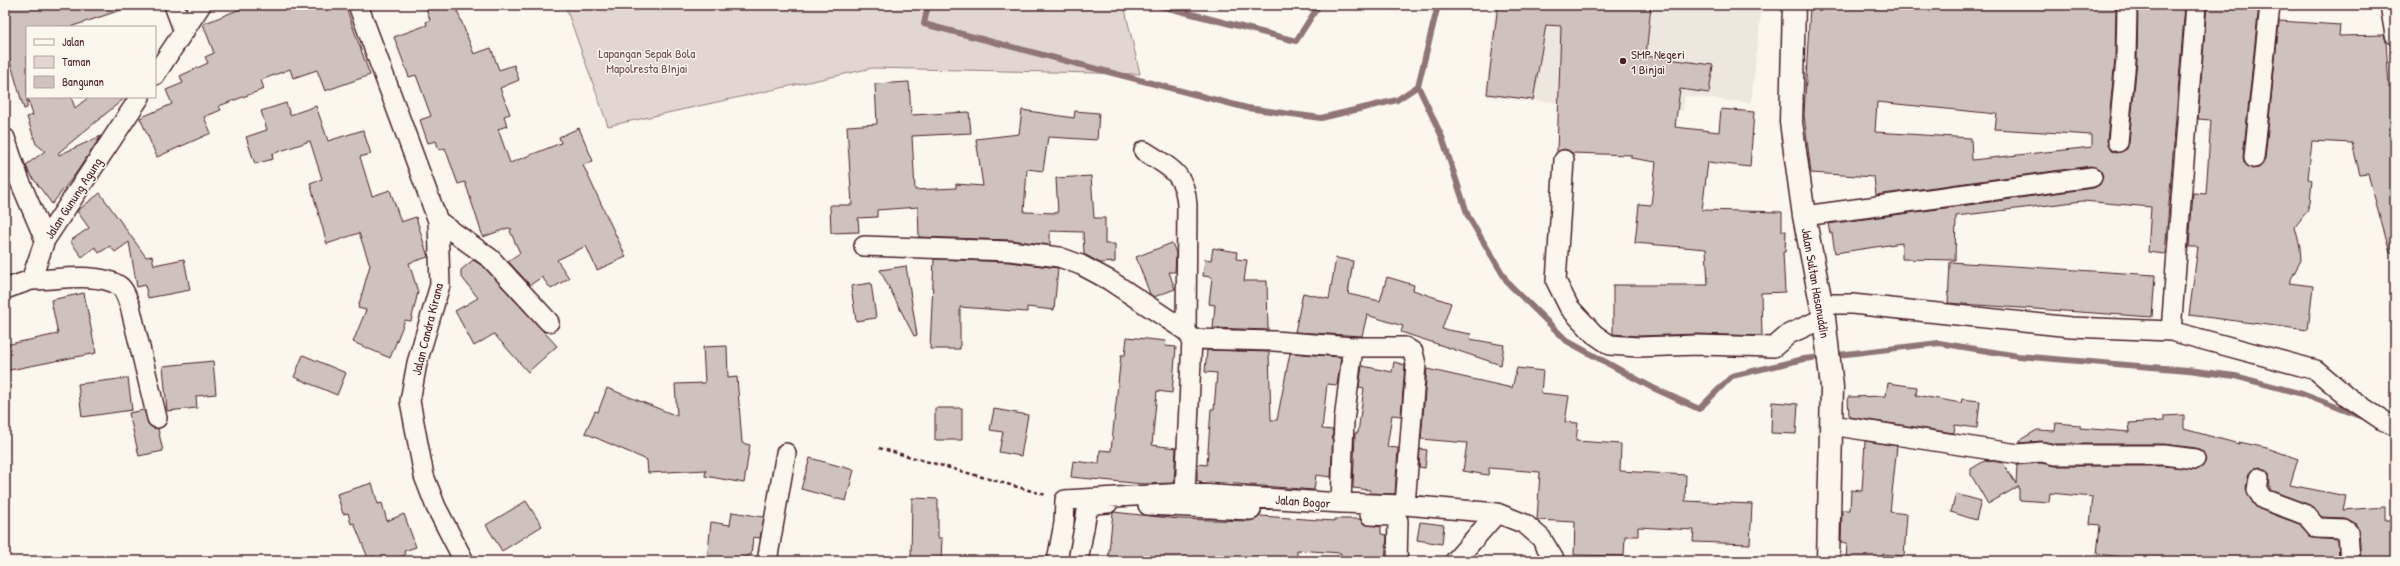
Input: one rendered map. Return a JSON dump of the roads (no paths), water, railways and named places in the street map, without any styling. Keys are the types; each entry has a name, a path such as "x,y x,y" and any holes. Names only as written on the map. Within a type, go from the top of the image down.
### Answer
{"main road":[{"name":"Jalan Sultan Hasanuddin","path":"1794,5 1791,122 1804,216 1823,316 1832,387 1828,561"}],"street":[{"path":"174,5 184,32"},
{"path":"156,74 201,5"},
{"name":"Jalan Candra Kirana","path":"358,5 438,221 440,285 417,363 410,402 424,476 436,507 464,561"},
{"path":"2118,142 2126,60 2127,5"},
{"path":"2171,331 2196,5"},
{"path":"2254,158 2270,5"},
{"path":"2390,5 2395,36"},
{"name":"Jalan Gunung Agung","path":"31,280 45,240 139,98"},
{"path":"5,138 19,180 45,240"},
{"path":"1144,151 1180,176 1187,194 1189,335 1185,493"},
{"path":"1564,160 1556,281 1568,307 1594,334 1610,345 1638,347 1698,345 1774,347 1789,334 1823,316 1852,304 2071,327 2171,331 2316,370 2354,401 2384,422 2395,426"},
{"path":"1804,216 2092,177"},
{"path":"438,221 491,258 549,322"},
{"path":"864,246 1010,251 1059,257 1081,265 1109,280 1189,335 1353,347 1405,347 1414,355 1416,364 1405,505"},
{"path":"5,289 31,280 90,277 118,285 124,292 130,306 157,418"},
{"path":"1341,503 1344,421 1353,347"},
{"path":"1831,426 2018,454 2042,452 2055,455 2164,455 2196,459"},
{"path":"767,561 786,452"},
{"path":"2259,478 2257,490 2263,499 2300,512 2317,528 2344,529 2348,532 2350,561"},
{"name":"Jalan Bogor","path":"1057,561 1064,523 1065,500 1185,493 1341,503 1405,505 1497,513 1525,524 1541,538 1555,561"},
{"path":"1078,561 1087,511 1089,507 1099,502 1392,516 1399,524 1397,561"},
{"path":"1465,557 1497,513"}],"waterway":[{"path":"928,5 924,24 1247,108 1321,118 1397,100 1418,86 1438,5"},
{"path":"1157,5 1296,41 1319,5"},
{"path":"1418,86 1442,137 1468,216 1508,283 1567,341 1651,387 1699,409 1732,376 1804,359 1939,343 2018,356 2188,370 2235,376 2302,394 2363,417"}],"place":[{"name":"SMP Negeri 1 Binjai","path":"1623,61"}],"park label":[{"name":"Lapangan Sepak Bola Mapolresta BInjai","path":"647,60"}]}
